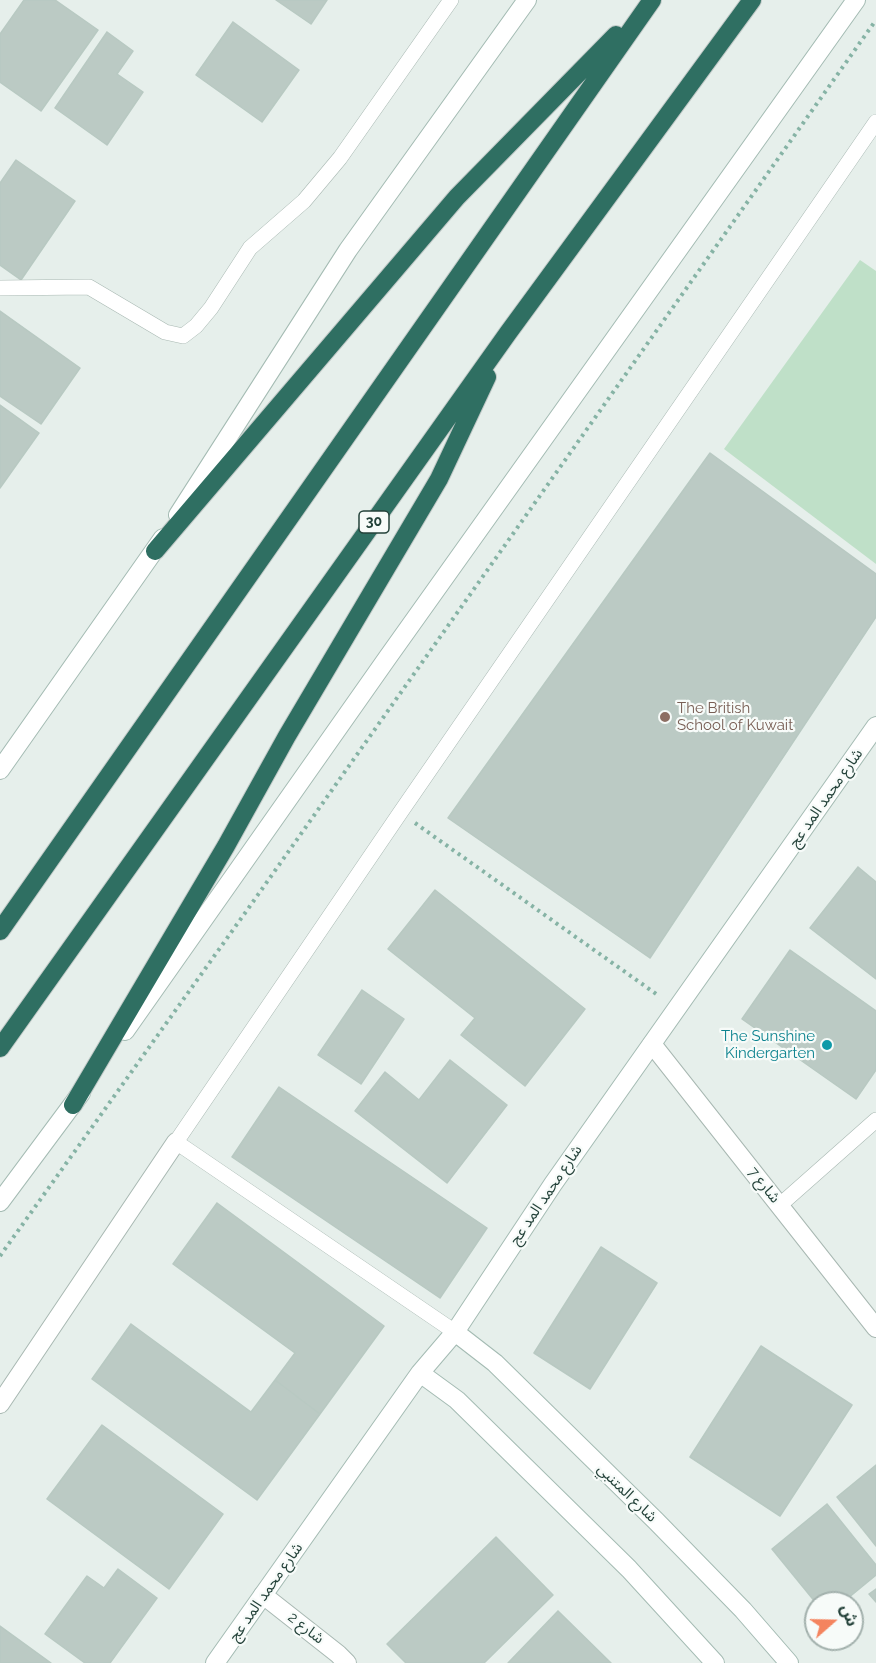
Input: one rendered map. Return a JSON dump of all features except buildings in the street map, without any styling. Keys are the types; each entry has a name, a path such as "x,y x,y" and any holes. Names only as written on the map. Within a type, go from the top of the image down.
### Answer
{"highway":[{"path":"155,551 457,197 652,0"},
{"path":"0,931 652,0"},
{"name":"30","path":"0,1048 508,333 752,0"},
{"path":"73,1105 439,479 508,333"}],"street":[{"path":"0,770 155,551 348,250 527,0"},
{"path":"0,1202 73,1105 388,657 856,0"},
{"name":"شارع محمد المد عج","path":"215,1663 420,1373 455,1332 553,1184 876,726"},
{"name":"شارع 7","path":"652,1044 876,1328"},
{"path":"0,1404 176,1142"},
{"name":"شارع المتنبي","path":"455,1332 495,1363 656,1521 743,1610 789,1663"},
{"path":"420,1373 458,1400 629,1569 715,1663"},
{"name":"شارع 2","path":"263,1595 347,1663"}],"lane":[{"path":"0,288 88,287 165,332 183,336 196,326 212,308 250,248 303,201 340,158 451,0"},
{"path":"455,1332 176,1142 400,813 873,132"},
{"path":"780,1205 876,1120"}],"path":[{"path":"0,1256 876,20"},
{"path":"400,813 677,1009"}],"green space":[{"path":"860,260 876,271 876,564 724,449"}],"place":[{"name":"The British School of Kuwait","path":"665,717"},
{"name":"The Sunshine Kindergarten","path":"827,1045"}]}
